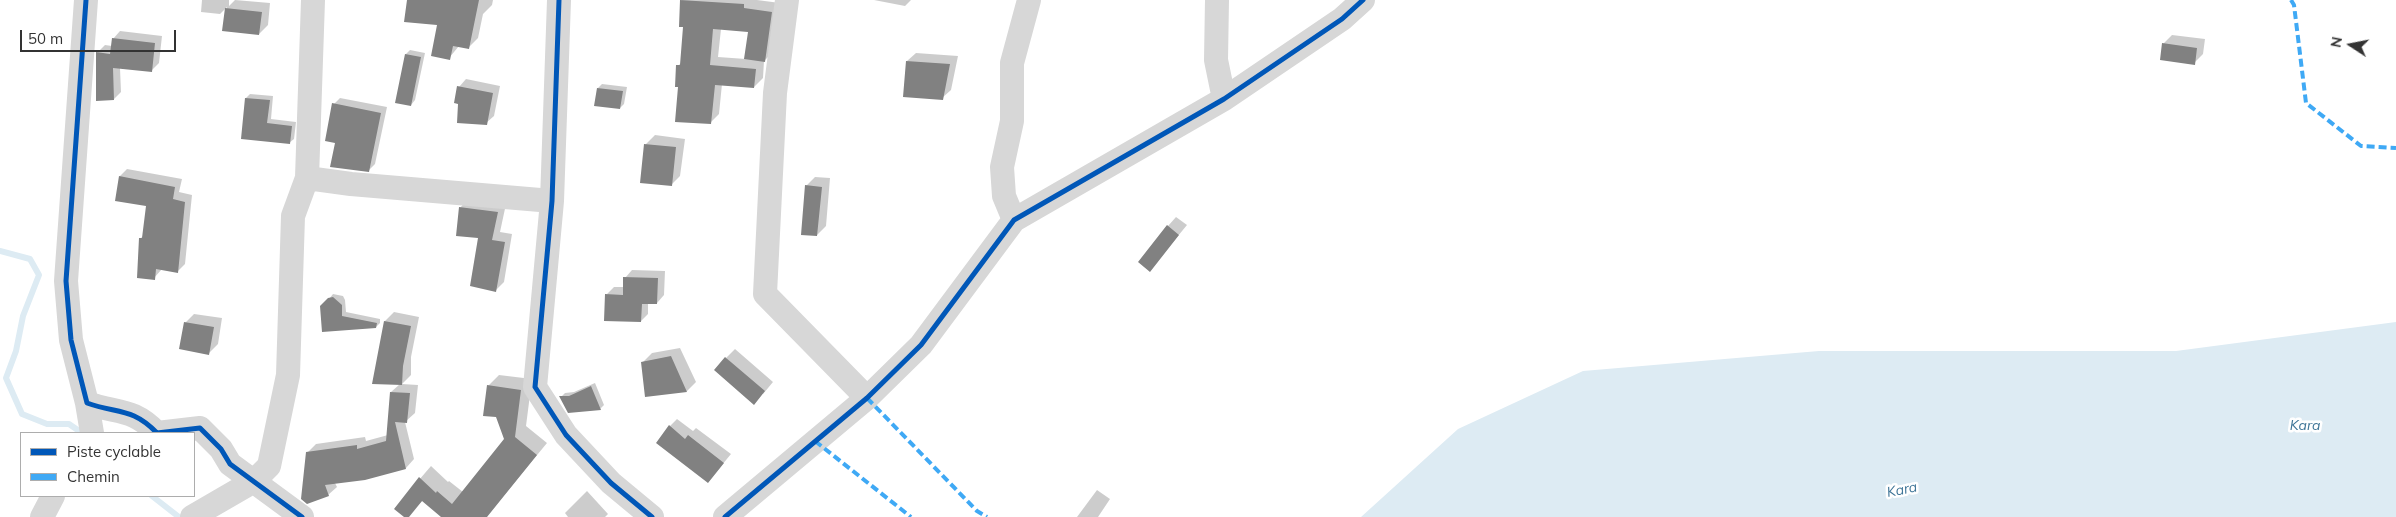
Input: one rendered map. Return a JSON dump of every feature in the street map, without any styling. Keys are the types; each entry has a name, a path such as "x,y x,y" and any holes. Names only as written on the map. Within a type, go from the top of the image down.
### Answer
{"street":[{"path":"86,0 66,281 71,340 87,403 92,432"},
{"path":"192,517 254,481 269,466 288,376 293,216 307,178 313,0"},
{"path":"559,0 552,201 535,387 566,435 611,483 652,517"},
{"path":"787,0 775,93 765,294 868,398"},
{"path":"1014,220 1004,196 1002,167 1012,121 1012,63 1029,0"},
{"path":"1217,0 1216,60 1224,99"},
{"path":"726,517 868,398 921,345 1014,220 1224,99 1342,19 1363,0"},
{"path":"307,178 351,184 552,201"},
{"path":"87,403 104,410 128,411 150,425 157,432"},
{"path":"166,432 200,428 221,449 230,464 302,517"},
{"path":"42,517 52,497"}],"water":[{"name":"Kara","path":"2396,322 2396,517 1361,517 1458,429 1583,371 1819,351 2176,351"}],"building":[{"path":"407,0 479,0 469,49 453,46 450,60 431,56 437,25 404,22"},
{"path":"680,0 744,4 744,8 772,12 765,62 744,59 748,32 713,29 710,65 756,69 754,88 715,85 711,124 675,122 678,87 675,87 676,65 680,65 683,27 679,27"},
{"path":"225,8 262,12 259,35 222,31"},
{"path":"112,38 155,43 152,72 113,68 114,100 96,101 96,52 110,54"},
{"path":"2162,43 2197,48 2195,65 2160,60"},
{"path":"405,54 421,57 411,106 395,103"},
{"path":"906,61 950,64 943,100 903,97"},
{"path":"457,86 493,93 487,125 457,123 458,104 454,103"},
{"path":"597,88 623,91 620,109 594,106"},
{"path":"245,98 270,100 267,123 292,126 290,144 241,139"},
{"path":"332,103 381,113 369,172 330,167 335,143 325,141"},
{"path":"644,144 676,147 672,186 640,183"},
{"path":"119,176 175,187 173,199 185,202 178,273 156,269 155,280 137,278 139,238 142,238 146,206 115,201"},
{"path":"805,185 822,187 817,236 801,235"},
{"path":"459,207 498,212 492,240 505,242 496,292 470,286 478,238 456,236"},
{"path":"1167,225 1179,235 1150,272 1138,262"},
{"path":"623,277 658,278 657,304 642,304 641,322 604,321 605,294 623,295"},
{"path":"333,297 342,305 342,316 377,323 376,328 322,332 320,306 328,298"},
{"path":"384,321 411,326 403,366 402,385 372,384"},
{"path":"184,322 214,327 209,355 179,349"},
{"path":"671,356 687,392 645,397 641,362"},
{"path":"725,357 765,391 754,405 714,370"},
{"path":"487,385 521,390 515,437 537,455 487,517 441,517 422,501 409,517 404,517 394,509 419,477 436,493 437,491 452,504 504,439 496,417 483,416"},
{"path":"591,386 601,410 568,413 559,396 569,396"},
{"path":"390,392 410,393 407,423 395,422 406,469 365,480 325,485 329,496 307,504 301,499 306,452 357,445 357,449 386,441"},
{"path":"669,425 685,439 688,435 724,463 708,483 656,443"}],"waterway":[{"path":"0,251 30,259 39,275 23,316 16,351 6,378 22,414 47,424 69,424 81,432"},
{"path":"153,497 179,517"}],"marked path":[{"path":"2291,0 2294,5 2306,103 2361,146 2396,148"},
{"path":"867,398 977,511 987,517"},
{"path":"815,441 911,517"}],"cycle path":[{"path":"86,0 66,281 71,340 87,403 132,415 156,432"},
{"path":"559,0 552,201 535,387 566,435 611,483 652,517"},
{"path":"725,517 867,398 921,345 1014,220 1224,99 1342,19 1363,0"},
{"path":"166,432 200,428 221,449 230,464 302,517"}]}
